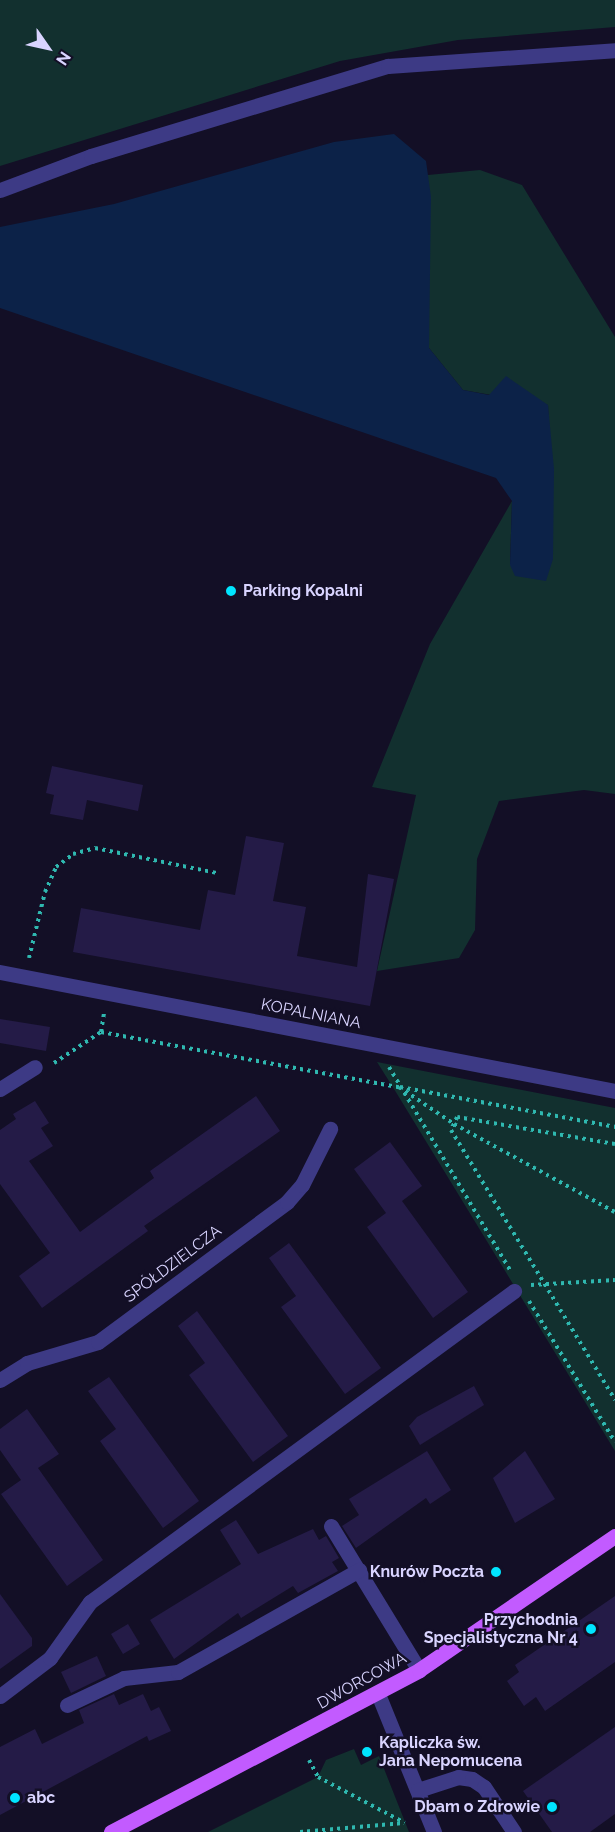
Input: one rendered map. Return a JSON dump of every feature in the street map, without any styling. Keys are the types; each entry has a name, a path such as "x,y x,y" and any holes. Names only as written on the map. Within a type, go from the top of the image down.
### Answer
{"main road":[{"name":"DWORCOWA","path":"111,1832 378,1694 419,1670 615,1536"}],"street":[{"path":"0,190 91,156 388,66 615,50"},
{"name":"KOPALNIANA","path":"0,972 615,1091"},
{"path":"0,1089 36,1067"},
{"name":"SPÓŁDZIELCZA","path":"0,1380 27,1363 98,1342 287,1202 302,1185 330,1129"},
{"path":"0,1696 50,1658 90,1602 518,1288"},
{"path":"331,1526 419,1670"},
{"path":"67,1705 124,1678 178,1672 359,1570"},
{"path":"378,1694 434,1832"},
{"path":"417,1790 458,1777 472,1779 484,1788 514,1832"}],"path":[{"path":"25,977 45,892 56,867 73,855 94,848 217,873"},
{"path":"36,1067 53,1064 101,1032 615,1127"},
{"path":"384,1058 518,1288 615,1442"},
{"path":"399,1087 454,1124 615,1212"},
{"path":"615,1144 457,1117 451,1130 615,1400"},
{"path":"544,1283 615,1280"},
{"path":"300,1832 407,1822 318,1777 309,1760"}],"green space":[{"path":"0,0 615,0 615,27 458,40 340,61 0,166"},
{"path":"480,170 522,185 615,337 615,794 584,790 499,801 477,859 475,930 459,958 377,971 416,795 372,787 430,644 512,501 510,565 553,559 548,405 463,390 429,348 428,175"},
{"path":"377,1062 615,1108 615,1451 394,1089"},
{"path":"354,1749 361,1765 379,1756 409,1832 208,1832 318,1777 326,1760"}],"water":[{"path":"394,134 426,161 431,197 429,348 463,390 489,395 506,376 548,405 554,469 553,559 546,581 515,576 510,565 512,501 496,478 0,308 0,227 114,204 334,142"}],"building":[{"path":"52,766 143,785 138,811 87,800 83,820 50,814 54,795 46,793"},
{"path":"246,836 284,843 273,901 306,907 297,956 357,967 368,874 394,879 370,1006 73,952 81,908 200,930 208,890 235,895"},
{"path":"0,1019 50,1027 46,1051 0,1043"},
{"path":"256,1096 280,1131 144,1226 148,1231 42,1308 19,1276 50,1253 0,1184 0,1130 16,1119 13,1114 35,1101 49,1123 41,1128 53,1146 29,1161 80,1232 154,1178 150,1171"},
{"path":"390,1142 422,1186 402,1201 468,1292 433,1318 367,1227 386,1213 354,1169"},
{"path":"289,1243 381,1368 345,1394 281,1307 296,1296 269,1258"},
{"path":"197,1311 288,1436 253,1462 189,1375 205,1363 178,1326"},
{"path":"109,1377 199,1501 163,1528 100,1441 116,1429 88,1391"},
{"path":"474,1386 484,1405 420,1445 409,1426 417,1417"},
{"path":"27,1409 59,1454 38,1468 103,1560 67,1586 1,1494 21,1480 0,1450 0,1429"},
{"path":"427,1451 451,1490 430,1504 426,1498 356,1548 342,1526 359,1515 349,1499"},
{"path":"525,1451 555,1499 515,1523 493,1478"},
{"path":"236,1520 258,1554 313,1529 319,1540 326,1536 339,1558 332,1562 338,1571 298,1593 293,1586 241,1618 238,1613 174,1659 150,1620 241,1564 220,1530"},
{"path":"0,1594 32,1638 32,1646 0,1669"},
{"name":"Przychodnia Specjalistyczna Nr 4","path":"615,1596 615,1662 545,1711 536,1697 524,1706 507,1681 519,1672 515,1665"},
{"path":"128,1624 140,1644 123,1654 111,1634"},
{"path":"97,1656 106,1676 71,1693 61,1672"},
{"path":"114,1694 119,1705 143,1694 151,1711 159,1707 171,1731 149,1741 147,1736 0,1815 0,1747 35,1729 42,1744 84,1723 79,1710"},
{"path":"615,1727 615,1814 590,1832 552,1832 523,1791"}],"place":[{"name":"Parking Kopalni","path":"231,591"},
{"name":"Knurów Poczta","path":"496,1572"},
{"name":"Przychodnia Specjalistyczna Nr 4","path":"591,1629"},
{"name":"Kapliczka św. Jana Nepomucena","path":"367,1752"},
{"name":"abc","path":"15,1798"},
{"name":"Dbam o Zdrowie","path":"552,1807"}]}
